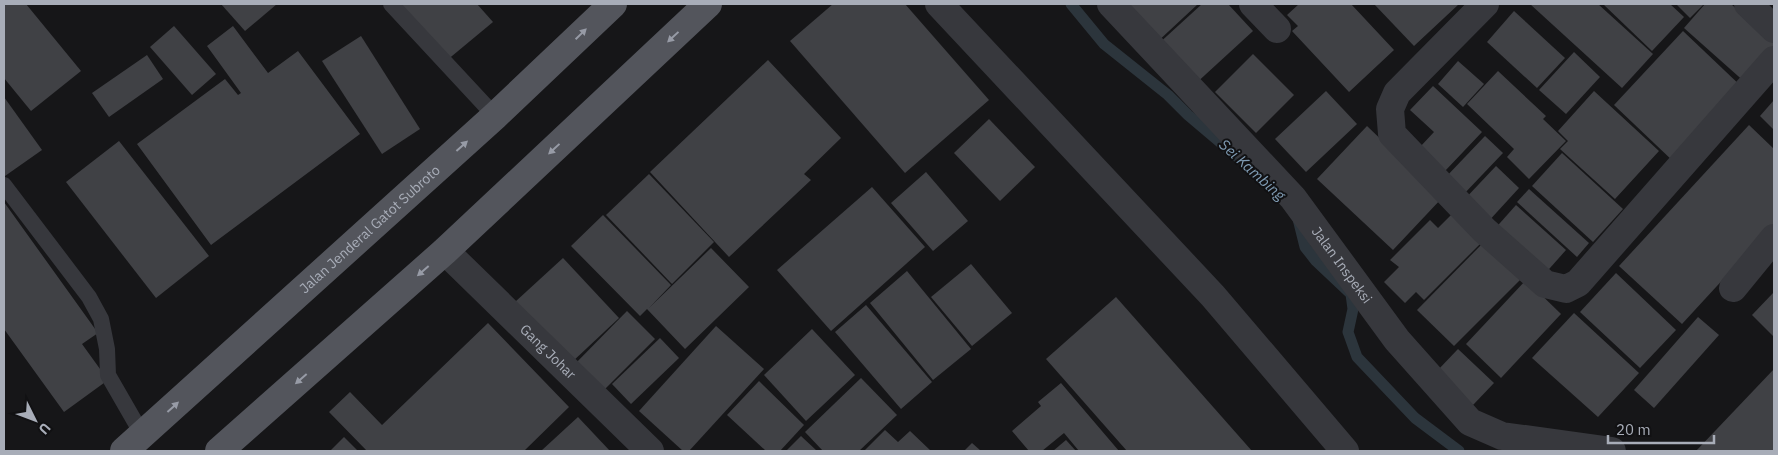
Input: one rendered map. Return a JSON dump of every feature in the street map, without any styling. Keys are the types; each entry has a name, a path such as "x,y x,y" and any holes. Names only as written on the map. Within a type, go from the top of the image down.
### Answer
{"main road":[{"name":"Jalan Jenderal Gatot Subroto","path":"133,443 495,116 613,4"},
{"path":"219,451 446,251 708,4"}],"street":[{"path":"939,4 1213,296 1345,451"},
{"name":"Jalan Inspeksi","path":"1111,4 1293,198 1397,340 1470,422 1502,436 1612,451"},
{"path":"1253,4 1277,29"},
{"path":"1485,4 1398,92 1390,109 1392,134 1484,230 1545,284 1566,289 1578,283 1774,60"},
{"path":"1748,4 1774,29"},
{"path":"1733,288 1774,238"},
{"name":"Gang Johar","path":"446,251 650,451"}],"lane":[{"path":"391,4 495,116"},
{"path":"4,185 89,297 101,319 107,349 108,375 133,443"}],"building":[{"path":"4,4 26,4 81,71 31,111 4,78"},
{"path":"221,4 277,4 245,31"},
{"path":"399,4 477,4 493,22 446,61"},
{"path":"833,4 905,4 989,100 905,173 790,41"},
{"path":"1118,4 1198,4 1155,44"},
{"path":"1202,4 1228,4 1253,31 1193,86 1156,46"},
{"path":"1299,4 1351,4 1394,50 1349,92 1292,31 1298,26 1287,15"},
{"path":"1374,4 1459,4 1414,46"},
{"path":"1530,4 1598,4 1653,54 1622,88"},
{"path":"1603,4 1670,4 1684,17 1652,51"},
{"path":"1676,4 1704,4 1690,18"},
{"path":"1705,4 1731,4 1774,42 1774,54 1747,84 1684,28"},
{"path":"1514,11 1565,58 1537,88 1487,42"},
{"path":"174,26 216,74 192,95 150,47"},
{"path":"233,26 268,73 298,51 360,134 211,245 137,144 225,79 238,95 241,93 207,46"},
{"path":"1683,31 1744,89 1675,163 1614,105"},
{"path":"361,36 420,129 382,154 322,61"},
{"path":"1574,52 1600,77 1566,114 1539,90"},
{"path":"1253,54 1294,95 1256,133 1215,92"},
{"path":"147,55 163,79 109,117 92,93"},
{"path":"768,60 841,138 804,174 811,180 729,257 650,172"},
{"path":"1458,61 1484,84 1463,107 1438,84"},
{"path":"1498,71 1546,116 1543,119 1566,141 1529,179 1507,157 1514,149 1467,104"},
{"path":"1433,86 1482,132 1445,171 1420,147 1434,132 1410,110"},
{"path":"1326,91 1357,124 1306,172 1275,139"},
{"path":"1594,91 1659,151 1615,199 1560,149 1568,141 1558,131"},
{"path":"4,97 42,150 5,176 4,174"},
{"path":"1774,100 1774,130 1760,116"},
{"path":"989,119 1035,167 1000,201 954,153"},
{"path":"1749,125 1774,149 1774,224 1682,324 1619,266"},
{"path":"1367,126 1442,198 1393,250 1317,179"},
{"path":"1485,136 1503,153 1462,196 1444,179"},
{"path":"119,141 209,256 156,298 66,182"},
{"path":"1562,153 1623,209 1593,242 1532,186"},
{"path":"1496,166 1519,188 1486,224 1462,202"},
{"path":"926,172 968,221 933,251 891,203"},
{"path":"649,174 714,242 672,284 606,215"},
{"path":"872,187 925,247 831,331 777,270"},
{"path":"1529,189 1589,243 1577,257 1517,202"},
{"path":"4,202 98,333 82,344 108,380 64,412 4,329"},
{"path":"1516,205 1566,250 1542,277 1492,232"},
{"path":"1452,214 1481,243 1424,300 1416,292 1405,303 1384,282 1399,267 1390,260 1430,220 1438,228"},
{"path":"603,215 671,285 649,308 711,248 749,287 685,349 647,309 640,316 571,246"},
{"path":"1483,243 1520,280 1454,346 1417,310"},
{"path":"563,258 619,318 571,363 515,302"},
{"path":"971,264 1012,313 972,346 931,297"},
{"path":"907,271 971,349 933,380 870,303"},
{"path":"1616,273 1676,330 1640,368 1580,312"},
{"path":"1526,280 1561,314 1501,378 1466,344"},
{"path":"1774,292 1774,337 1752,315"},
{"path":"1116,297 1252,451 1127,451 1046,359"},
{"path":"866,305 932,382 901,409 835,332"},
{"path":"627,311 655,339 598,396 571,368"},
{"path":"1574,313 1639,373 1598,417 1532,358"},
{"path":"1698,317 1719,335 1654,408 1634,390"},
{"path":"488,323 569,407 524,451 367,451 329,412 350,392 382,425"},
{"path":"716,326 764,369 689,451 683,451 639,411"},
{"path":"812,329 855,375 806,421 764,375"},
{"path":"660,338 679,358 631,404 612,384"},
{"path":"1458,349 1494,383 1473,405 1437,371"},
{"path":"1774,369 1774,451 1696,451"},
{"path":"861,378 897,415 859,451 823,451 805,432"},
{"path":"759,381 804,425 780,451 766,451 727,415"},
{"path":"1061,383 1119,451 1079,451 1064,433 1042,451 1029,451 1012,431 1041,406 1038,402"},
{"path":"578,417 610,451 541,451"},
{"path":"885,430 898,442 910,431 931,451 864,451"},
{"path":"801,436 817,451 786,451"},
{"path":"344,437 358,451 330,451"},
{"path":"1066,440 1076,451 1053,451"},
{"path":"972,443 981,451 964,451"}],"waterway":[{"name":"Sei Kambing","path":"1071,4 1104,44 1168,95 1188,115 1240,159"},
{"name":"Sei Kambing","path":"1298,219 1305,247 1316,261 1351,294 1353,309 1348,332 1357,357 1415,418 1459,451"}]}
